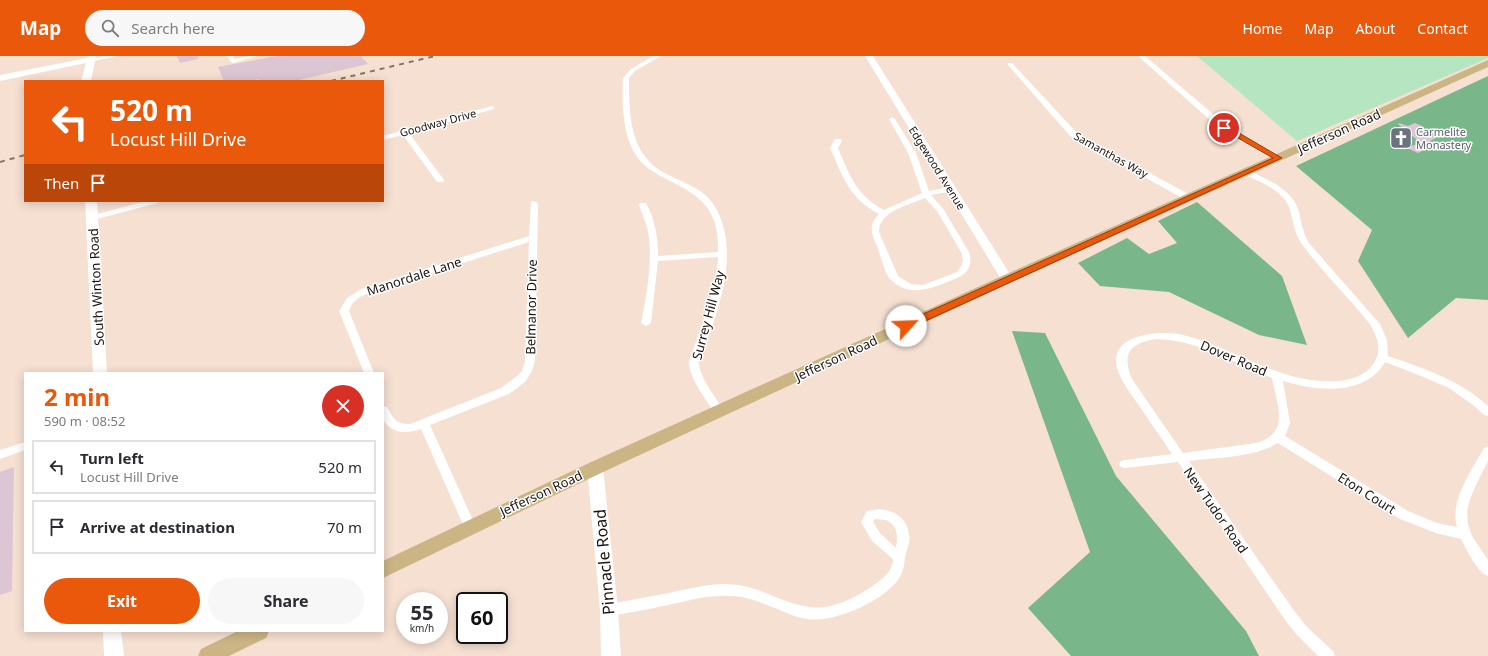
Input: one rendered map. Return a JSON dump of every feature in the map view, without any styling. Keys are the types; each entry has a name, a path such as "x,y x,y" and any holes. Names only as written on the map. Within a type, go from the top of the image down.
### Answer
{"main road":[{"name":"Jefferson Road","path":"384,570 595,468 1007,279 1488,63"},
{"path":"208,656 257,632"}],"street":[{"path":"0,78 91,58 114,56"},
{"path":"230,56 233,61 255,56"},
{"name":"Surrey Hill Way","path":"658,56 633,70 626,78 625,92 634,145 642,158 655,169 690,188 709,202 713,209 721,234 723,254 719,284 694,365 701,382 720,411"},
{"name":"Edgewood Avenue","path":"869,56 1007,279"},
{"path":"1141,56 1224,128 1278,158"},
{"path":"86,80 91,58"},
{"name":"Samanthas Way","path":"1010,64 1074,135 1189,198"},
{"name":"Goodway Drive","path":"384,138 492,108"},
{"path":"892,119 912,153 926,194 940,210 965,252 967,259 963,272 957,276 920,289 909,287 895,279 874,227 877,220 884,213 926,194 950,189"},
{"path":"405,132 440,180"},
{"path":"838,140 834,148 853,191 864,202 884,213"},
{"path":"1246,172 1278,189 1290,200 1294,209 1299,232 1305,243 1364,311 1379,331 1383,344 1383,358 1374,371 1359,380 1345,384 1317,384 1277,376"},
{"name":"South Winton Road","path":"91,202 100,372"},
{"path":"93,218 151,202"},
{"name":"Belmanor Drive","path":"424,424 505,391 521,380 527,371 530,361 534,203"},
{"path":"643,205 652,232 654,259 652,292 646,323"},
{"name":"Manordale Lane","path":"368,372 344,311 346,305 353,297 368,290 532,238"},
{"path":"654,259 723,254"},
{"name":"Dover Road","path":"1122,355 1126,348 1139,339 1148,336 1170,335 1194,341 1277,376 1285,422 1284,430 1278,438"},
{"name":"New Tudor Road","path":"1122,355 1120,363 1127,380 1180,458 1290,616 1302,632 1328,656"},
{"path":"1383,358 1433,377 1456,388 1480,403 1488,412"},
{"path":"384,412 389,422 394,427 405,429 424,424 470,527"},
{"path":"1125,464 1259,447 1278,438"},
{"name":"Eton Court","path":"1278,438 1404,516 1436,528 1464,534"},
{"path":"0,455 24,446"},
{"path":"1488,451 1466,492 1461,507 1461,523 1464,534 1488,570"},
{"name":"Pinnacle Road","path":"595,468 609,610 611,656"},
{"path":"609,610 708,591 734,590 757,594 801,612 820,614 832,612 850,606 883,586 897,571 900,557"},
{"path":"112,632 114,656"}],"green space":[{"path":"1197,56 1488,56 1488,58 1297,141"},
{"path":"1488,76 1488,300 1456,298 1408,338 1358,261 1372,230 1296,166"},
{"path":"1197,202 1282,276 1307,345 1259,335 1169,292 1100,286 1078,263 1127,238 1149,254 1177,243 1158,221"},
{"path":"1012,331 1045,333 1116,476 1246,631 1259,656 1071,656 1028,608 1090,552"}],"building":[{"path":"177,56 198,56 198,59 180,63"},
{"path":"277,56 361,56 368,64 299,80 224,80 218,67"},
{"path":"1415,123 1424,127 1417,130 1436,138 1423,145 1398,124 1408,126"},
{"path":"1417,144 1428,148 1418,153 1407,148"},
{"path":"14,467 12,591 0,595 0,472"}],"railway":[{"path":"335,80 435,56"},
{"path":"0,162 24,155"}],"place":[{"name":"Carmelite Monastery","path":"1401,138"}],"route":[{"path":"906,326 1007,279 1278,158 1224,128"}]}
